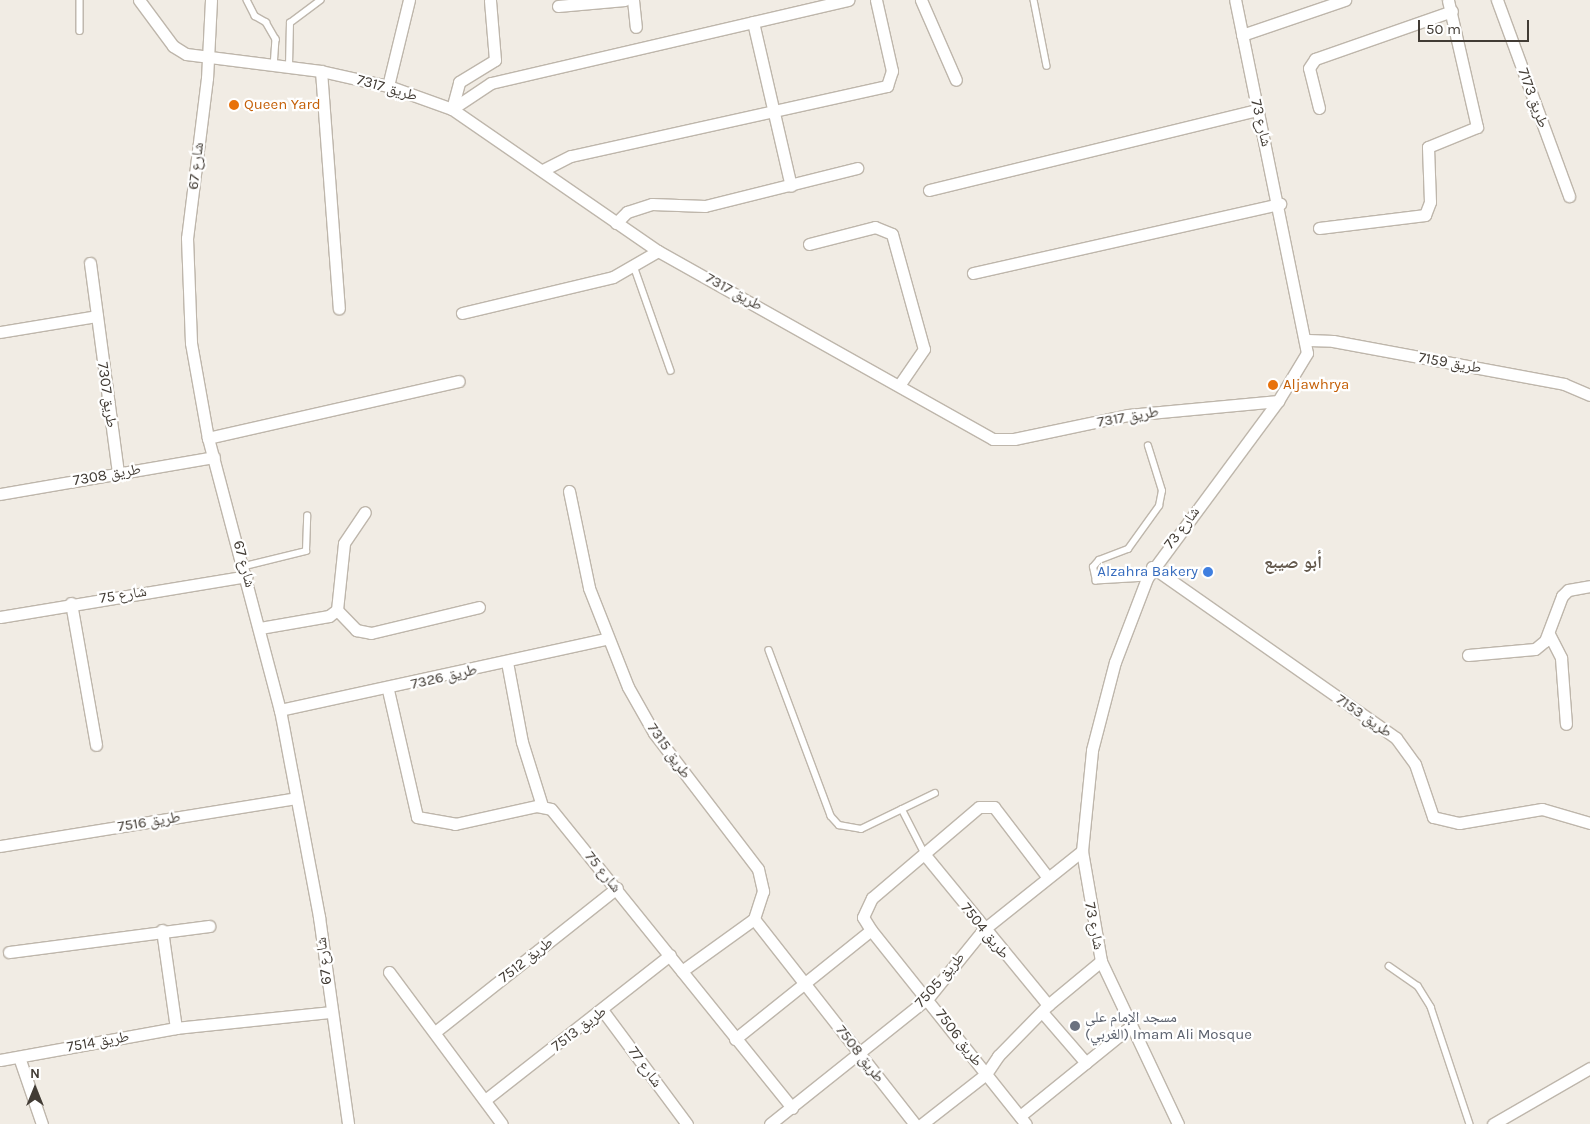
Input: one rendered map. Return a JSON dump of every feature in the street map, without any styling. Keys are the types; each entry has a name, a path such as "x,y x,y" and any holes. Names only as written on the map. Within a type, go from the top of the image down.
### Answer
{"street":[{"name":"طريق 7317","path":"139,0 173,46 186,54 321,71 388,86 452,109 658,250 900,384 982,435 1003,440 1128,415 1278,401"},
{"path":"388,86 409,0"},
{"path":"452,109 462,79 495,60 490,0"},
{"path":"558,6 625,0"},
{"path":"633,0 636,28"},
{"path":"452,109 491,83 849,0"},
{"path":"543,170 571,156 774,111 891,82 876,0"},
{"path":"921,0 956,80"},
{"name":"شارع 73","path":"1178,1124 1101,961 1082,850 1092,750 1115,662 1147,578 1152,567 1278,401 1304,362 1308,340 1235,0"},
{"path":"1242,35 1345,0"},
{"name":"طريق 7173","path":"1497,0 1569,196"},
{"name":"شارع 67","path":"210,1 209,57 189,221 186,288 194,370 208,438 246,571 280,710 318,917 348,1124"},
{"path":"1318,108 1309,68 1315,59 1450,5 1478,124 1472,132 1428,148 1428,211 1418,216 1318,228"},
{"path":"753,22 791,186"},
{"path":"321,71 339,308"},
{"path":"929,190 1258,110"},
{"path":"616,223 627,212 652,204 705,206 857,168"},
{"path":"973,273 1280,204"},
{"path":"809,244 875,227 892,234 924,350 900,384"},
{"path":"462,313 613,277 658,250"},
{"name":"طريق 7307","path":"90,263 118,473"},
{"path":"0,332 97,316"},
{"name":"طريق 7159","path":"1308,340 1333,341 1564,384 1590,395"},
{"path":"208,438 459,381"},
{"name":"طريق 7308","path":"0,494 214,457"},
{"name":"طريق 7315","path":"569,490 582,562 607,639 654,732 758,869 763,890 754,919"},
{"path":"260,628 329,616 337,610 344,543 364,512"},
{"name":"طريق 7153","path":"1152,567 1396,738 1415,764 1433,817 1459,823 1542,809 1590,823"},
{"name":"شارع 75","path":"0,617 246,571"},
{"path":"1468,655 1535,649 1549,634 1568,590 1590,586"},
{"path":"72,603 96,745"},
{"path":"337,610 356,630 371,633 478,607"},
{"path":"1549,634 1561,658 1566,724"},
{"name":"طريق 7326","path":"280,710 388,690 607,639"},
{"path":"388,690 413,811 423,821 471,823 542,806 522,742 507,662"},
{"name":"طريق 7516","path":"0,833 1,846 295,798"},
{"name":"شارع 75","path":"542,806 554,812 617,888 792,1108"},
{"path":"735,1038 871,930 863,917 872,898 926,855 979,807 994,807 1046,875"},
{"name":"طريق 7505","path":"770,1124 861,1055 928,998 982,930 1046,875 1082,850"},
{"name":"طريق 7504","path":"926,855 1086,1063"},
{"name":"طريق 7512","path":"435,1032 617,888"},
{"path":"682,970 754,919 806,983"},
{"path":"9,952 162,930 209,926"},
{"path":"162,930 176,1028"},
{"name":"طريق 7506","path":"871,930 928,998 1023,1120"},
{"name":"طريق 7513","path":"485,1100 603,1011 670,955"},
{"path":"922,1124 986,1074 998,1056 1045,1008 1101,961"},
{"path":"389,972 502,1124"},
{"name":"طريق 7508","path":"806,983 916,1124"},
{"name":"شارع 77","path":"603,1011 687,1124"},
{"name":"طريق 7514","path":"0,1060 176,1028 331,1012"},
{"path":"1023,1120 1086,1063 1131,1026"},
{"path":"19,1057 42,1124"},
{"path":"1494,1124 1590,1068"}],"lane":[{"path":"80,0 80,31"},
{"path":"247,0 255,16 266,22 276,39 274,64"},
{"path":"289,66 290,23 320,0"},
{"path":"1034,0 1047,66"},
{"path":"634,266 671,371"},
{"path":"1147,578 1096,581 1094,567 1099,560 1128,549 1159,506 1162,490 1148,446"},
{"path":"246,571 306,551 308,516"},
{"path":"768,650 831,816 839,825 861,829 935,793"},
{"path":"902,809 926,855"},
{"path":"1389,966 1418,986 1431,1007 1470,1124"}],"place":[{"name":"Queen Yard","path":"234,105"},
{"name":"Aljawhrya","path":"1273,385"},
{"name":"Alzahra Bakery","path":"1208,572"},
{"name":"مسجد الإمام علي (الغربي) Imam Ali Mosque","path":"1075,1026"}],"district":[{"name":"أبو صيبع","path":"1293,562"}]}
